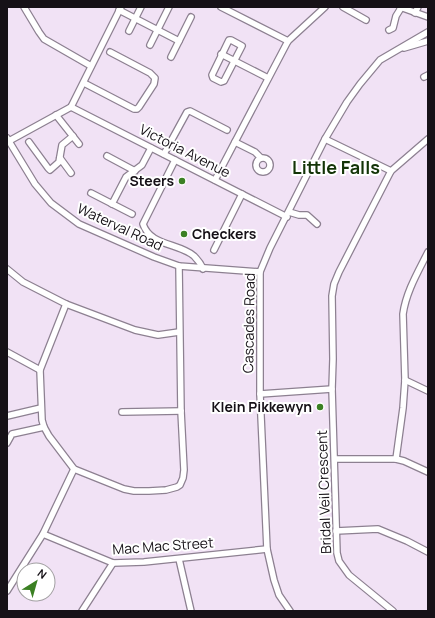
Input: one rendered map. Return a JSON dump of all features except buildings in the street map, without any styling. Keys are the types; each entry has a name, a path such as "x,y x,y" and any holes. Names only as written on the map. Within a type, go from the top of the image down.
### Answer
{"street":[{"path":"24,7 38,32 44,39 91,66"},
{"path":"129,31 141,7"},
{"path":"150,45 169,7"},
{"path":"221,7 288,41"},
{"path":"215,180 288,41 325,7"},
{"path":"344,7 366,20"},
{"path":"389,30 393,28 400,7 417,10 428,17"},
{"path":"8,139 72,108 91,66 120,9 179,41"},
{"path":"171,57 191,17"},
{"name":"Cascades Road","path":"288,610 279,595 267,549 260,394 260,272 270,248 325,139 347,102 380,60 428,32"},
{"path":"229,40 241,44 241,47 224,82 213,78 212,75 221,54 229,40"},
{"name":"Cascades Road","path":"398,50 428,41"},
{"path":"84,82 134,108 137,109 139,107 154,84 155,78 150,73 110,52"},
{"path":"221,54 268,78"},
{"name":"Victoria Avenue","path":"72,108 242,194 288,214 307,214 317,224"},
{"path":"164,154 187,112 190,111 227,130"},
{"path":"56,116 79,144"},
{"path":"29,142 49,169 52,169 58,164 62,145 73,136"},
{"name":"Waterval Road","path":"8,139 35,184 51,203 79,224 110,239 179,266 203,269 260,272"},
{"path":"325,139 391,172"},
{"name":"Bridal Veil Crescent","path":"393,611 349,575 339,562 337,553 332,389 332,296 334,284 339,272 391,172 428,139"},
{"path":"235,142 255,152 261,158"},
{"path":"112,204 126,177 142,165 151,148"},
{"path":"107,156 135,171"},
{"path":"60,158 71,173"},
{"path":"175,160 143,224 148,234 159,241 190,253 199,261 203,269"},
{"path":"91,193 132,214"},
{"path":"214,250 242,194"},
{"path":"396,459 405,380 404,306 428,252"},
{"path":"66,304 40,370 41,408 44,428 74,469 124,489 149,492 171,489 180,484 184,478 179,332 179,266"},
{"path":"7,269 28,285 66,304 146,333 158,335 179,332"},
{"path":"7,352 40,370"},
{"path":"405,380 428,391"},
{"path":"260,394 332,389"},
{"path":"7,416 41,408"},
{"path":"122,412 181,411"},
{"path":"7,443 12,434 44,428"},
{"path":"335,459 396,459 428,472"},
{"path":"7,590 44,534 74,469"},
{"path":"336,531 378,529 407,541 428,552"},
{"name":"Mac Mac Street","path":"44,534 113,564 180,559 267,549"},
{"path":"180,559 191,611"},
{"path":"82,611 113,564"}],"place":[{"name":"Steers","path":"182,181"},
{"name":"Checkers","path":"184,234"},
{"name":"Klein Pikkewyn","path":"320,407"}],"district":[{"name":"Little Falls","path":"336,168"}]}
